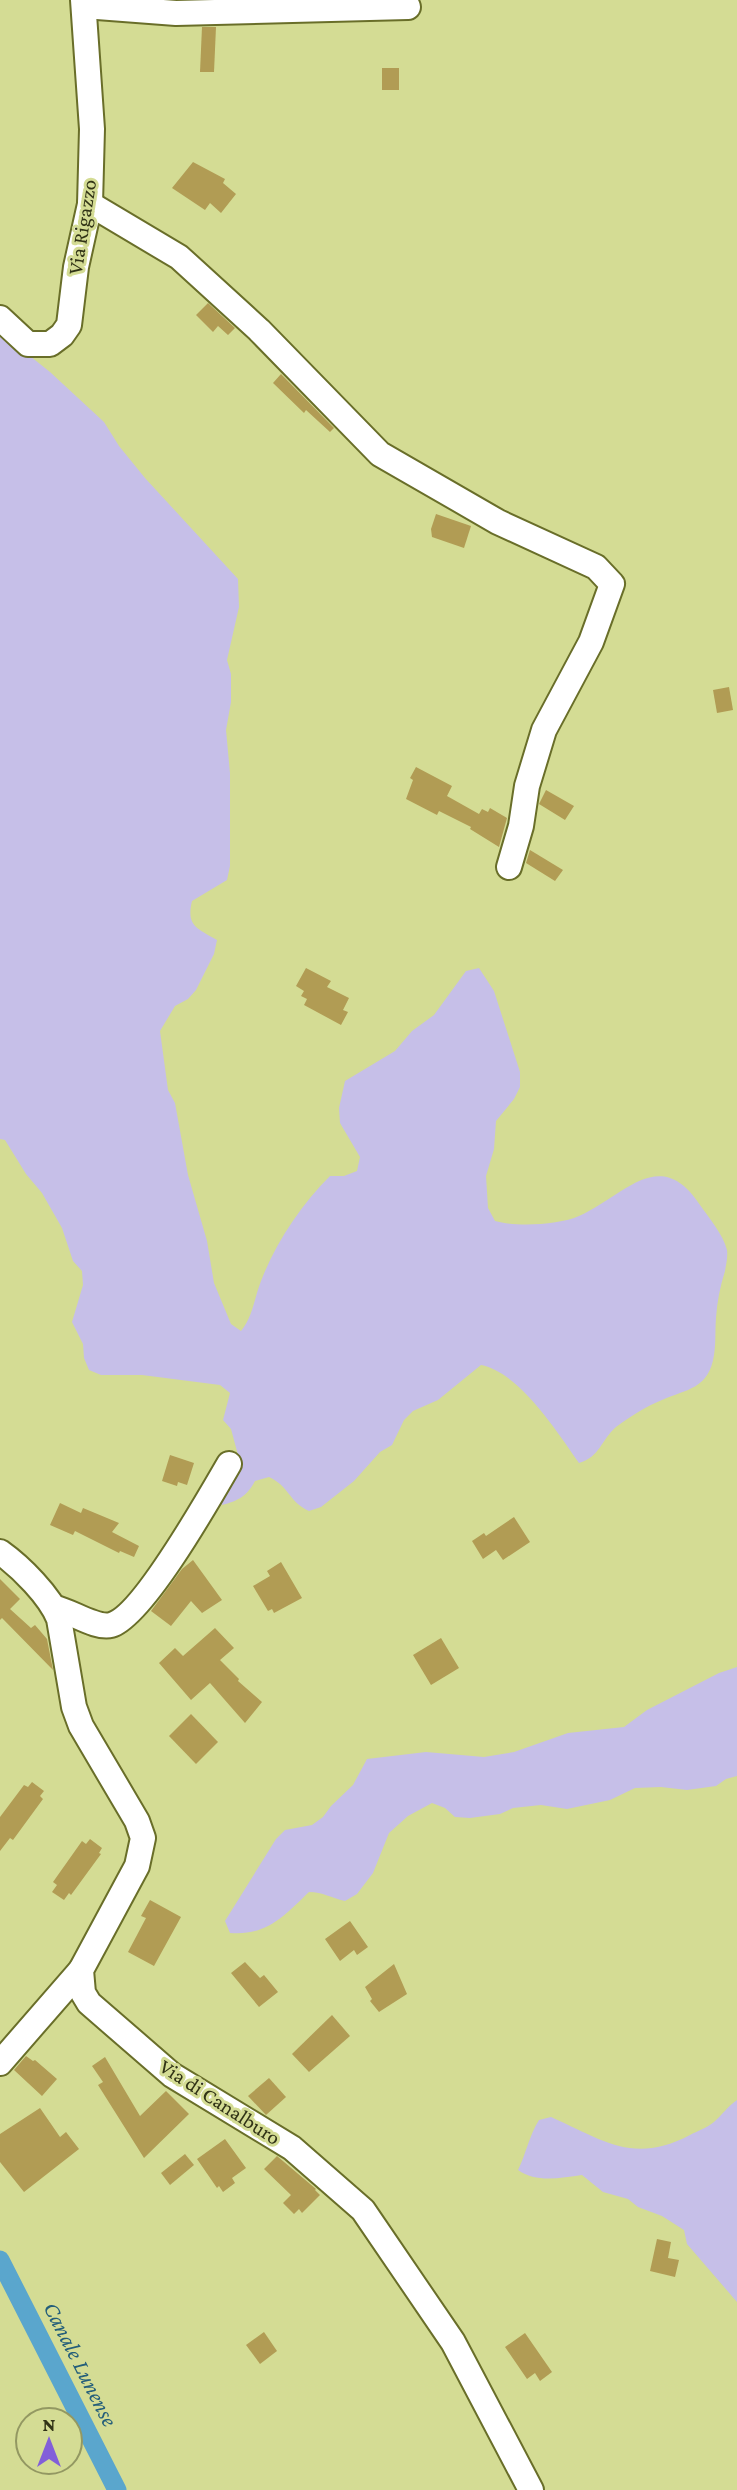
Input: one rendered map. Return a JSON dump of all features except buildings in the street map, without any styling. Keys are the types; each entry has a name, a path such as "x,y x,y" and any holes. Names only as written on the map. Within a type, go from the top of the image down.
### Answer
{"street":[{"path":"84,3 176,13 408,7 405,0"},
{"name":"Via Rigazzo","path":"0,318 28,344 50,344 62,335 69,325 76,267 90,204 92,119 84,3"},
{"path":"90,204 179,257 259,330 380,454 498,522 596,567 612,584 591,642 544,730 527,786 521,826 509,867"},
{"path":"55,1608 104,1626 123,1620 151,1587 229,1464"},
{"path":"0,1552 13,1562 55,1608 74,1707 81,1726 137,1821 143,1838 137,1866 81,1970 0,2063"},
{"name":"Via di Canalburo","path":"81,1970 83,1993 89,2003 172,2075 292,2148 363,2210 453,2342 531,2490"}],"shaded area":[{"path":"0,332 50,372 104,422 145,478 238,579 239,607 227,660 231,674 231,702 226,730 230,773 230,866 227,880 192,901 192,921 199,929 217,940 214,954 196,990 188,999 175,1006 160,1031 168,1090 175,1103 188,1175 207,1241 214,1283 231,1324 241,1331 245,1325 274,1252 309,1199 330,1176 344,1176 357,1171 360,1157 340,1123 339,1108 345,1081 395,1051 412,1031 434,1015 466,971 479,968 494,991 520,1072 520,1087 496,1121 494,1149 486,1176 488,1208 495,1221 537,1224 571,1219 641,1180 656,1176 671,1178 685,1187 719,1232 727,1250 717,1306 714,1355 707,1375 696,1386 650,1405 621,1423 592,1457 579,1463 549,1421 523,1391 495,1370 481,1365 438,1400 413,1411 404,1420 392,1445 380,1452 354,1481 321,1507 309,1511 302,1507 281,1485 269,1477 255,1481 242,1497 222,1505 217,1492 238,1455 231,1429 223,1420 230,1393 220,1385 142,1375 101,1375 89,1370 84,1358 83,1344 72,1322 83,1285 82,1271 73,1261 62,1228 42,1193 26,1174 5,1140 0,1139"},
{"path":"737,1667 737,1776 716,1786 687,1790 635,1788 610,1800 567,1809 541,1805 470,1818 455,1817 445,1808 432,1803 408,1816 389,1833 373,1873 357,1894 345,1901 309,1892 283,1916 265,1928 230,1933 225,1921 276,1839 285,1830 312,1825 323,1817 353,1785 367,1759 426,1752 484,1757 514,1752 568,1733 624,1727 647,1710 719,1673"},
{"path":"737,2100 737,2302 687,2244 684,2230 662,2216 638,2207 628,2199 603,2192 582,2175 540,2178 518,2170 539,2120 551,2117 619,2146 652,2148 670,2144 708,2126"}],"waterway":[{"name":"Canale Lunense","path":"0,2260 117,2490"}]}
